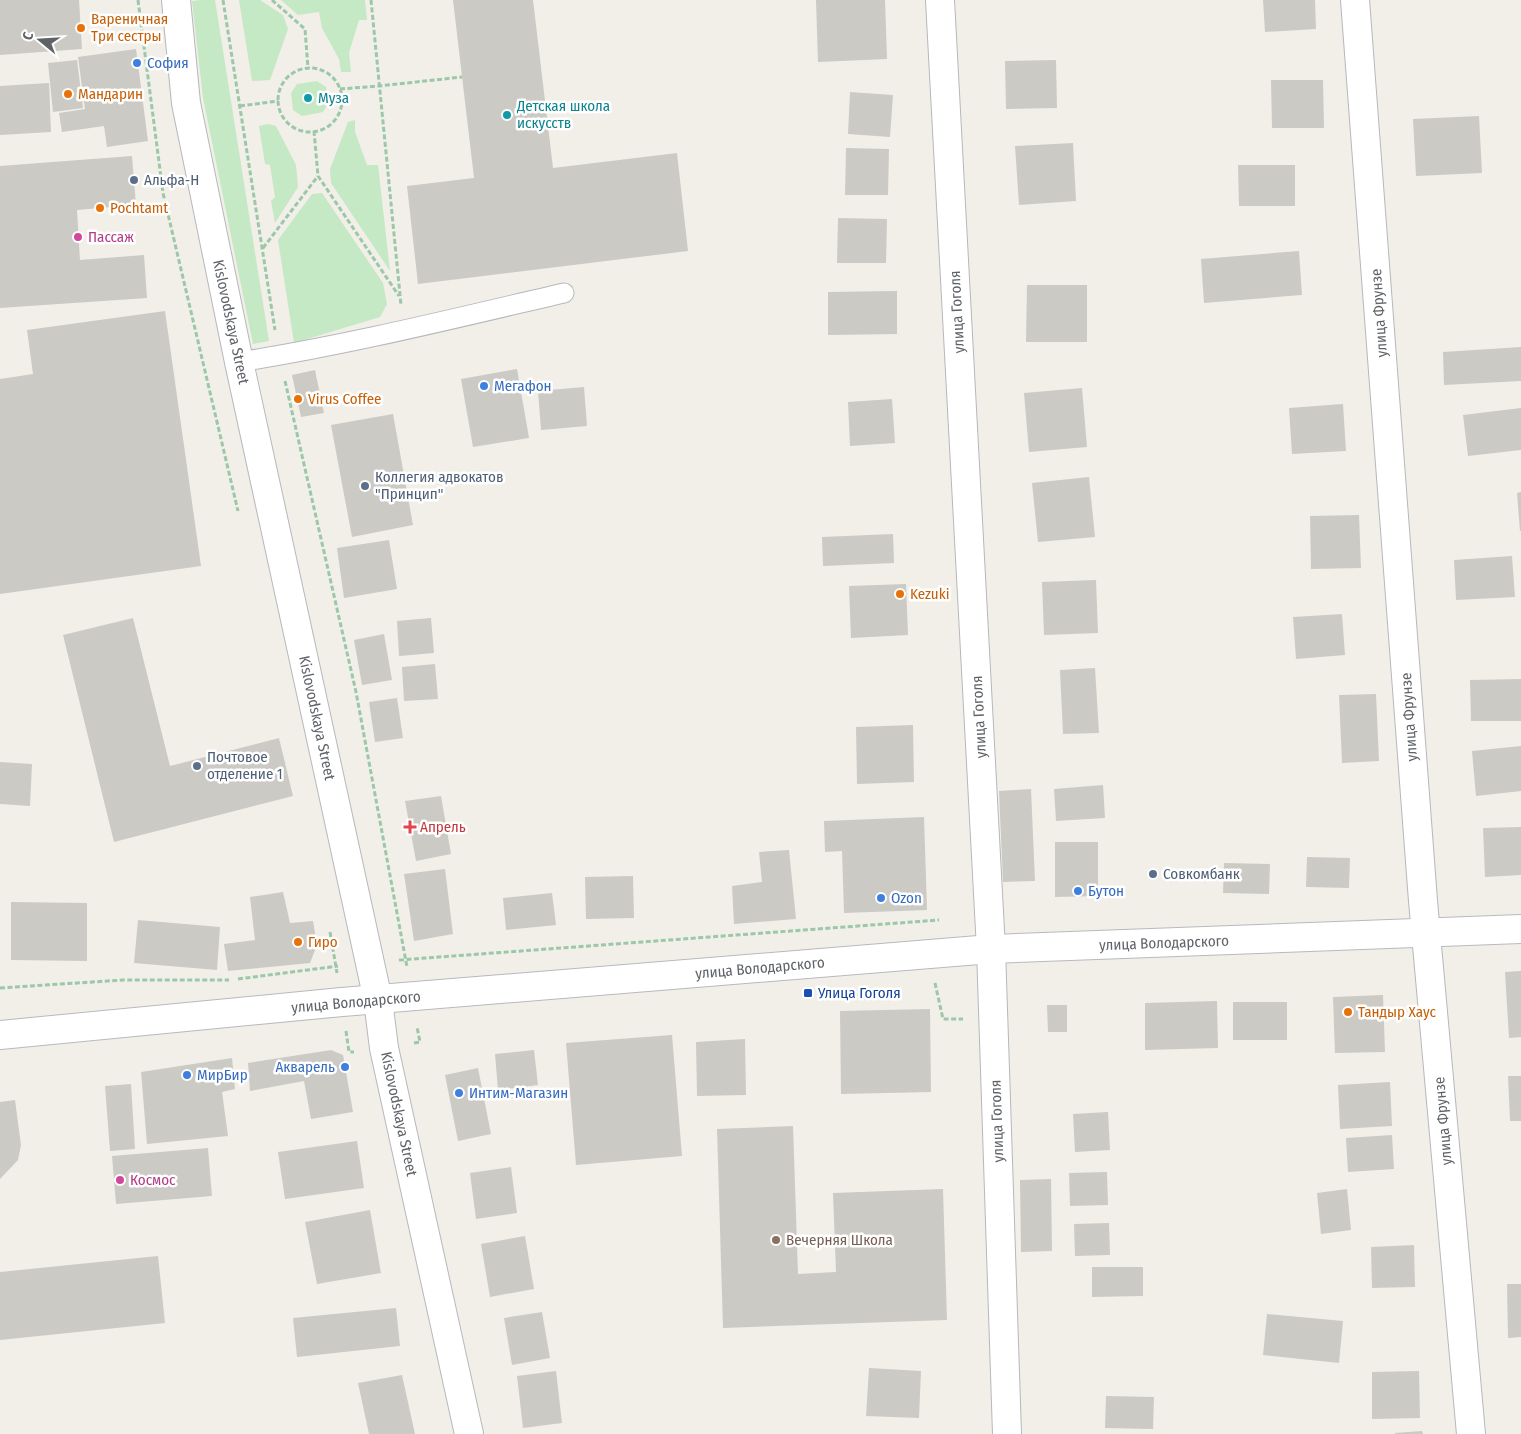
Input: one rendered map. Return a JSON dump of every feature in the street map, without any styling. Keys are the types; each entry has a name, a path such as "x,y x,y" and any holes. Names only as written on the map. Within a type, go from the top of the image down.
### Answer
{"street":[{"name":"Kislovodskaya Street","path":"176,0 186,103 239,362 378,1000 384,1048 469,1434"},
{"name":"улица Гоголя","path":"940,0 991,949 1007,1434"},
{"name":"улица Фрунзе","path":"1356,0 1426,933 1471,1434"},
{"name":"улица Володарского","path":"0,1035 411,997 928,953 1521,929"}],"lane":[{"path":"239,362 279,356 403,330 564,293"}],"path":[{"path":"223,0 279,356 356,692 420,1042"},
{"path":"272,0 305,29 308,68"},
{"path":"371,0 403,330"},
{"path":"315,68 328,73 337,82 340,89 342,101 339,113 326,127 314,131 299,130 292,126 282,115 278,101 282,85 287,78 300,69 315,68"},
{"path":"340,89 462,77"},
{"path":"240,106 278,101"},
{"path":"314,131 318,176 400,298"},
{"path":"262,249 318,176"},
{"path":"928,953 943,1019 994,1019"}],"green space":[{"path":"215,0 269,341 253,344 203,98 192,1"},
{"path":"239,0 260,0 283,15 288,29 270,80 252,81"},
{"path":"281,0 365,0 367,20 359,20 349,53 351,72 341,72 339,59 322,28 319,12 298,15"},
{"path":"317,81 326,87 329,102 323,112 302,116 293,110 291,93 297,84"},
{"path":"355,120 355,132 367,165 378,165 390,271 331,183 330,169 348,122"},
{"path":"268,124 276,126 296,165 298,187 275,223 271,201 275,197 270,165 265,164 259,126"},
{"path":"322,193 383,283 387,304 380,317 294,343 278,240 312,194"}],"building":[{"path":"0,0 79,0 82,49 0,55"},
{"name":"Детская школа искусств","path":"453,0 533,0 553,168 677,153 688,251 418,284 407,186 474,178"},
{"path":"816,0 885,0 887,59 818,62"},
{"path":"1263,0 1315,0 1316,29 1265,32"},
{"path":"136,49 148,141 107,147 104,126 62,132 59,113 85,109 78,57"},
{"path":"77,60 83,108 53,112 48,63"},
{"path":"1056,60 1057,108 1006,109 1005,61"},
{"path":"1271,80 1323,80 1324,128 1272,128"},
{"path":"49,83 51,132 0,135 0,86"},
{"path":"850,92 893,95 890,137 848,134"},
{"path":"1479,116 1482,173 1416,176 1413,119"},
{"path":"1073,143 1076,201 1019,205 1015,146"},
{"path":"846,148 889,149 888,195 845,195"},
{"path":"132,156 136,205 77,210 80,260 144,255 147,298 0,308 0,166"},
{"path":"1238,165 1295,165 1295,206 1239,206"},
{"path":"838,218 887,219 886,263 837,263"},
{"path":"1299,251 1302,295 1204,303 1201,259"},
{"path":"1027,285 1087,285 1087,342 1026,342"},
{"path":"897,291 897,334 828,335 828,292"},
{"path":"165,311 201,566 0,594 0,379 33,374 27,330"},
{"path":"1521,347 1521,381 1444,385 1443,352"},
{"path":"517,369 529,438 473,447 461,379"},
{"path":"315,370 324,413 301,417 292,375"},
{"path":"584,387 587,426 541,430 538,391"},
{"path":"1082,388 1087,447 1029,452 1024,393"},
{"path":"892,399 895,443 850,446 848,402"},
{"path":"1343,404 1346,451 1292,454 1289,408"},
{"path":"1521,408 1521,450 1468,456 1463,415"},
{"path":"393,414 413,525 352,537 331,425"},
{"path":"1089,477 1095,537 1038,542 1032,483"},
{"path":"1521,492 1521,531 1520,531 1517,493"},
{"path":"1359,515 1361,568 1311,569 1310,516"},
{"path":"893,534 894,563 823,566 822,537"},
{"path":"389,540 397,589 344,598 337,548"},
{"path":"1512,556 1515,597 1456,600 1454,560"},
{"path":"1096,580 1098,633 1044,635 1042,582"},
{"path":"906,584 908,635 851,638 849,586"},
{"path":"1342,614 1345,655 1296,659 1293,617"},
{"path":"133,618 170,766 279,738 293,796 114,842 63,635"},
{"path":"431,618 434,653 399,656 397,621"},
{"path":"384,634 392,680 362,685 354,640"},
{"path":"435,664 438,699 404,701 402,667"},
{"path":"1095,668 1099,733 1063,734 1060,670"},
{"path":"1521,679 1521,721 1471,721 1470,680"},
{"path":"1376,694 1379,761 1342,763 1339,695"},
{"path":"397,698 403,738 375,742 369,702"},
{"path":"913,725 914,782 857,784 856,727"},
{"path":"1521,746 1521,791 1476,796 1472,751"},
{"path":"0,762 32,764 30,806 0,804"},
{"path":"1103,785 1105,818 1056,821 1054,789"},
{"path":"1031,789 1035,881 1003,882 999,791"},
{"path":"441,796 451,854 416,861 405,801"},
{"path":"924,817 927,910 844,913 842,851 825,852 824,821"},
{"path":"1521,827 1521,875 1485,877 1483,828"},
{"path":"1055,842 1098,842 1098,896 1055,897"},
{"path":"789,850 796,919 734,924 732,886 762,882 759,852"},
{"path":"1307,857 1350,858 1349,888 1306,887"},
{"path":"1224,863 1270,864 1269,894 1223,893"},
{"path":"445,869 453,934 414,941 404,874"},
{"path":"633,876 634,918 586,919 585,877"},
{"path":"283,892 290,923 313,921 317,945 310,963 228,971 224,944 255,940 250,897"},
{"path":"552,893 556,925 506,930 503,898"},
{"path":"11,902 87,903 87,961 11,960"},
{"path":"138,920 220,927 217,970 134,963"},
{"path":"1521,971 1521,1037 1509,1038 1505,972"},
{"path":"1383,995 1385,1052 1335,1053 1333,997"},
{"path":"1217,1001 1218,1048 1145,1050 1145,1003"},
{"path":"1233,1002 1287,1002 1287,1040 1233,1040"},
{"path":"1047,1005 1067,1005 1067,1032 1048,1032"},
{"path":"930,1009 931,1092 841,1094 840,1011"},
{"path":"672,1035 682,1156 576,1165 566,1043"},
{"path":"745,1039 746,1095 697,1096 696,1042"},
{"path":"331,1050 343,1055 353,1112 311,1119 304,1081 250,1091 248,1063"},
{"path":"534,1050 538,1085 498,1090 495,1054"},
{"path":"232,1058 235,1089 222,1092 228,1136 147,1144 141,1072"},
{"path":"478,1068 491,1134 458,1141 445,1075"},
{"path":"1508,1076 1521,1076 1521,1121 1510,1121"},
{"path":"1390,1082 1392,1126 1340,1129 1338,1085"},
{"path":"131,1084 135,1149 110,1151 105,1086"},
{"path":"15,1100 21,1145 18,1160 0,1179 0,1102"},
{"path":"1108,1112 1110,1150 1075,1152 1073,1114"},
{"path":"793,1126 798,1274 836,1272 833,1193 943,1189 947,1320 723,1328 717,1129"},
{"path":"1392,1135 1394,1169 1348,1172 1346,1138"},
{"path":"357,1141 364,1188 285,1199 278,1152"},
{"path":"208,1148 212,1196 116,1204 112,1156"},
{"path":"511,1167 517,1213 476,1219 470,1173"},
{"path":"1107,1172 1108,1205 1070,1206 1069,1173"},
{"path":"1051,1179 1052,1251 1021,1252 1020,1180"},
{"path":"1347,1189 1351,1230 1321,1234 1317,1193"},
{"path":"370,1210 381,1273 317,1284 305,1222"},
{"path":"1109,1223 1110,1255 1075,1256 1074,1224"},
{"path":"525,1236 534,1289 490,1297 481,1244"},
{"path":"1414,1245 1415,1287 1372,1288 1371,1247"},
{"path":"158,1256 165,1323 0,1340 0,1272"},
{"path":"1092,1267 1143,1267 1143,1296 1092,1297"},
{"path":"1507,1284 1521,1284 1521,1337 1508,1338"},
{"path":"396,1308 400,1346 297,1357 293,1318"},
{"path":"542,1312 550,1358 512,1365 504,1318"},
{"path":"1267,1314 1343,1321 1339,1363 1263,1355"},
{"path":"869,1368 921,1371 919,1418 866,1416"},
{"path":"556,1371 562,1423 523,1428 517,1376"},
{"path":"1419,1371 1420,1418 1372,1419 1372,1372"},
{"path":"402,1375 415,1434 369,1434 358,1383"},
{"path":"1106,1396 1154,1397 1153,1429 1105,1428"},
{"path":"1422,1431 1423,1434 1395,1434 1395,1433"}],"place":[{"name":"Вареничная Три сестры","path":"81,28"},
{"name":"София","path":"137,63"},
{"name":"Мандарин","path":"68,94"},
{"name":"Муза","path":"308,98"},
{"name":"Детская школа искусств","path":"507,115"},
{"name":"Альфа-Н","path":"134,180"},
{"name":"Pochtamt","path":"100,208"},
{"name":"Пассаж","path":"78,237"},
{"name":"Мегафон","path":"484,386"},
{"name":"Virus Coffee","path":"298,399"},
{"name":"Коллегия адвокатов \"Принцип\"","path":"365,486"},
{"name":"Kezuki","path":"900,594"},
{"name":"Почтовое отделение 1","path":"197,766"},
{"name":"Апрель","path":"410,827"},
{"name":"Совкомбанк","path":"1153,874"},
{"name":"Бутон","path":"1078,891"},
{"name":"Ozon","path":"881,898"},
{"name":"Гиро","path":"298,942"},
{"name":"Улица Гоголя","path":"808,993"},
{"name":"Тандыр Хаус","path":"1348,1012"},
{"name":"Акварель","path":"345,1067"},
{"name":"МирБир","path":"187,1075"},
{"name":"Интим-Магазин","path":"459,1093"},
{"name":"Космос","path":"120,1180"},
{"name":"Вечерняя Школа","path":"776,1240"}]}
